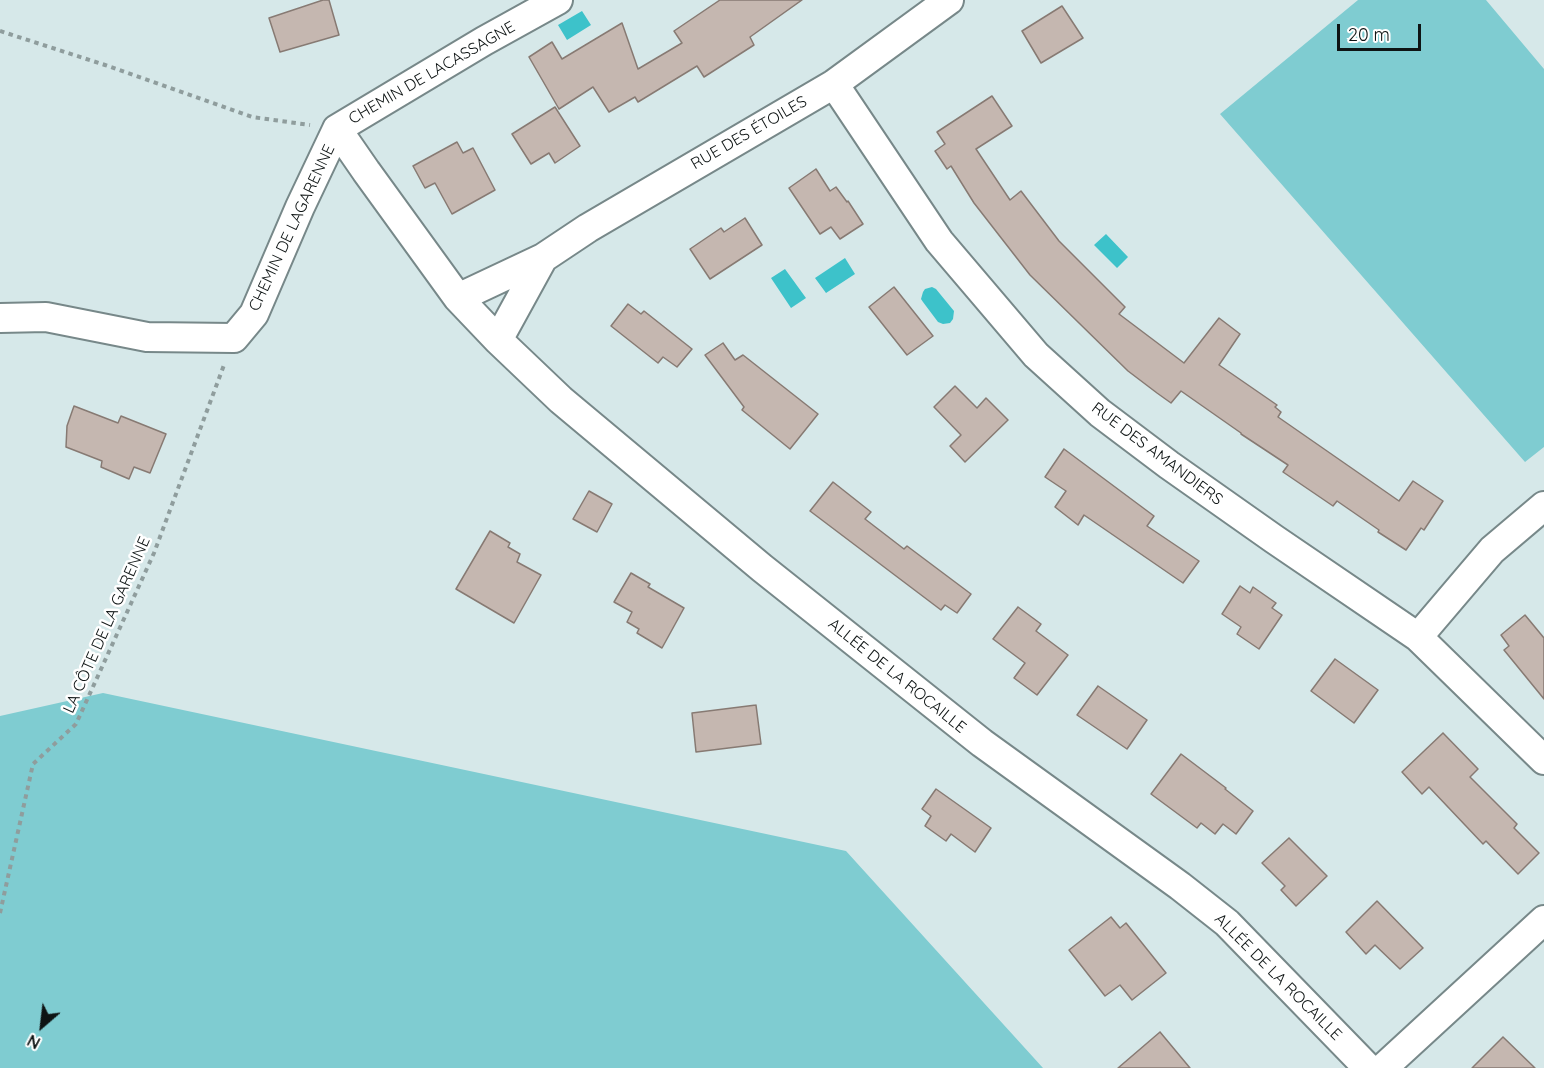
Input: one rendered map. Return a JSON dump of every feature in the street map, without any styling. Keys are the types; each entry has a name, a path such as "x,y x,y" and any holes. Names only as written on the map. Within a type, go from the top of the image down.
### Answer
{"street":[{"name":"CHEMIN DE LACASSAGNE","path":"337,129 484,41 558,0"},
{"name":"RUE DES ÉTOILES","path":"458,298 543,258 588,228 834,84 949,0"},
{"name":"RUE DES AMANDIERS","path":"834,84 939,241 1036,354 1100,413 1169,465 1418,637 1544,760"},
{"name":"ALLÉE DE LA ROCAILLE","path":"337,129 458,298 498,340 561,399 772,575 982,743 1180,886 1227,923 1368,1068"},
{"name":"CHEMIN DE LAGARENNE","path":"234,338 254,314 300,207 337,129"},
{"path":"498,340 543,258"},
{"path":"0,318 46,317 147,337 234,338"},
{"path":"1418,637 1492,550 1544,506"},
{"path":"1383,1068 1544,920"}],"path":[{"path":"0,31 252,117 337,129"},
{"name":"LA CÔTE DE LA GARENNE","path":"0,913 33,764 76,724 154,553 234,338"}],"shaded area":[{"path":"1358,0 1486,0 1544,69 1544,447 1525,462 1220,114"},
{"path":"582,11 591,25 567,40 558,25"},
{"path":"1106,234 1128,257 1117,268 1094,245"},
{"path":"845,258 855,274 826,293 815,278"},
{"path":"785,269 806,298 791,308 771,278"},
{"path":"932,287 954,311 950,323 938,322 921,299 925,289"},
{"path":"103,693 846,851 1043,1068 0,1068 0,716"}],"building":[{"path":"329,0 339,35 280,52 269,18"},
{"path":"720,0 802,0 750,37 754,45 704,77 697,66 638,102 635,97 609,112 593,87 559,109 529,57 552,42 562,59 622,23 638,69 682,43 674,31"},
{"path":"1062,6 1083,38 1041,63 1022,31"},
{"path":"992,96 1012,126 976,149 1010,200 1021,191 1059,241 1125,307 1119,314 1184,363 1219,318 1240,334 1219,365 1277,405 1275,407 1281,412 1278,417 1399,501 1413,481 1443,501 1424,530 1421,528 1406,550 1337,501 1333,506 1283,472 1288,465 1181,391 1171,403 1157,393 1128,371 1030,275 974,203 951,166 947,169 935,151 945,144 937,132"},
{"path":"555,107 580,146 555,163 549,153 531,164 512,134"},
{"path":"457,142 463,153 473,148 495,190 452,214 435,183 425,188 413,166"},
{"path":"816,169 830,191 836,187 863,224 840,239 831,227 820,234 789,188"},
{"path":"745,218 762,245 710,279 690,249 721,228 724,232"},
{"path":"894,287 933,336 907,355 869,307"},
{"path":"628,304 641,314 644,311 692,349 677,367 663,357 658,363 611,326"},
{"path":"723,343 735,360 743,355 818,414 790,449 742,410 744,407 705,355"},
{"path":"955,386 977,408 986,398 1008,420 965,462 950,446 961,435 934,407"},
{"path":"74,406 118,423 121,416 166,434 150,473 134,467 129,479 101,467 102,461 66,447 67,426"},
{"path":"1064,449 1154,516 1147,526 1199,561 1183,583 1084,515 1078,525 1055,507 1066,491 1045,477"},
{"path":"833,482 871,512 865,519 904,549 907,546 971,594 957,613 945,605 941,610 810,511"},
{"path":"589,491 612,504 597,532 573,519"},
{"path":"490,531 510,543 508,547 520,554 517,562 541,575 514,623 456,589"},
{"path":"631,573 650,584 648,587 684,608 662,648 637,633 639,629 627,622 632,612 614,602"},
{"path":"1240,586 1250,593 1253,587 1276,603 1272,608 1282,615 1259,649 1237,634 1241,627 1222,614"},
{"path":"1018,607 1041,624 1036,631 1068,655 1037,695 1014,678 1025,663 993,639"},
{"path":"1525,615 1544,638 1544,699 1504,650 1509,646 1501,635"},
{"path":"1335,659 1378,690 1354,723 1311,691"},
{"path":"1098,686 1147,720 1127,749 1077,715"},
{"path":"756,705 761,744 696,752 692,713"},
{"path":"1443,733 1478,769 1470,777 1517,824 1514,828 1539,853 1518,874 1486,841 1483,844 1429,787 1422,794 1402,772"},
{"path":"1181,754 1253,811 1236,834 1223,824 1215,834 1201,823 1197,828 1151,794"},
{"path":"936,789 991,828 975,852 951,834 946,841 925,826 931,816 922,809"},
{"path":"1289,838 1327,876 1296,906 1281,890 1285,886 1262,863"},
{"path":"1377,901 1423,948 1400,969 1375,945 1366,954 1346,932"},
{"path":"1111,917 1120,928 1126,923 1166,973 1132,1000 1120,985 1105,996 1069,950"},
{"path":"1160,1032 1190,1068 1118,1068"},
{"path":"1503,1037 1535,1068 1472,1068"}]}
